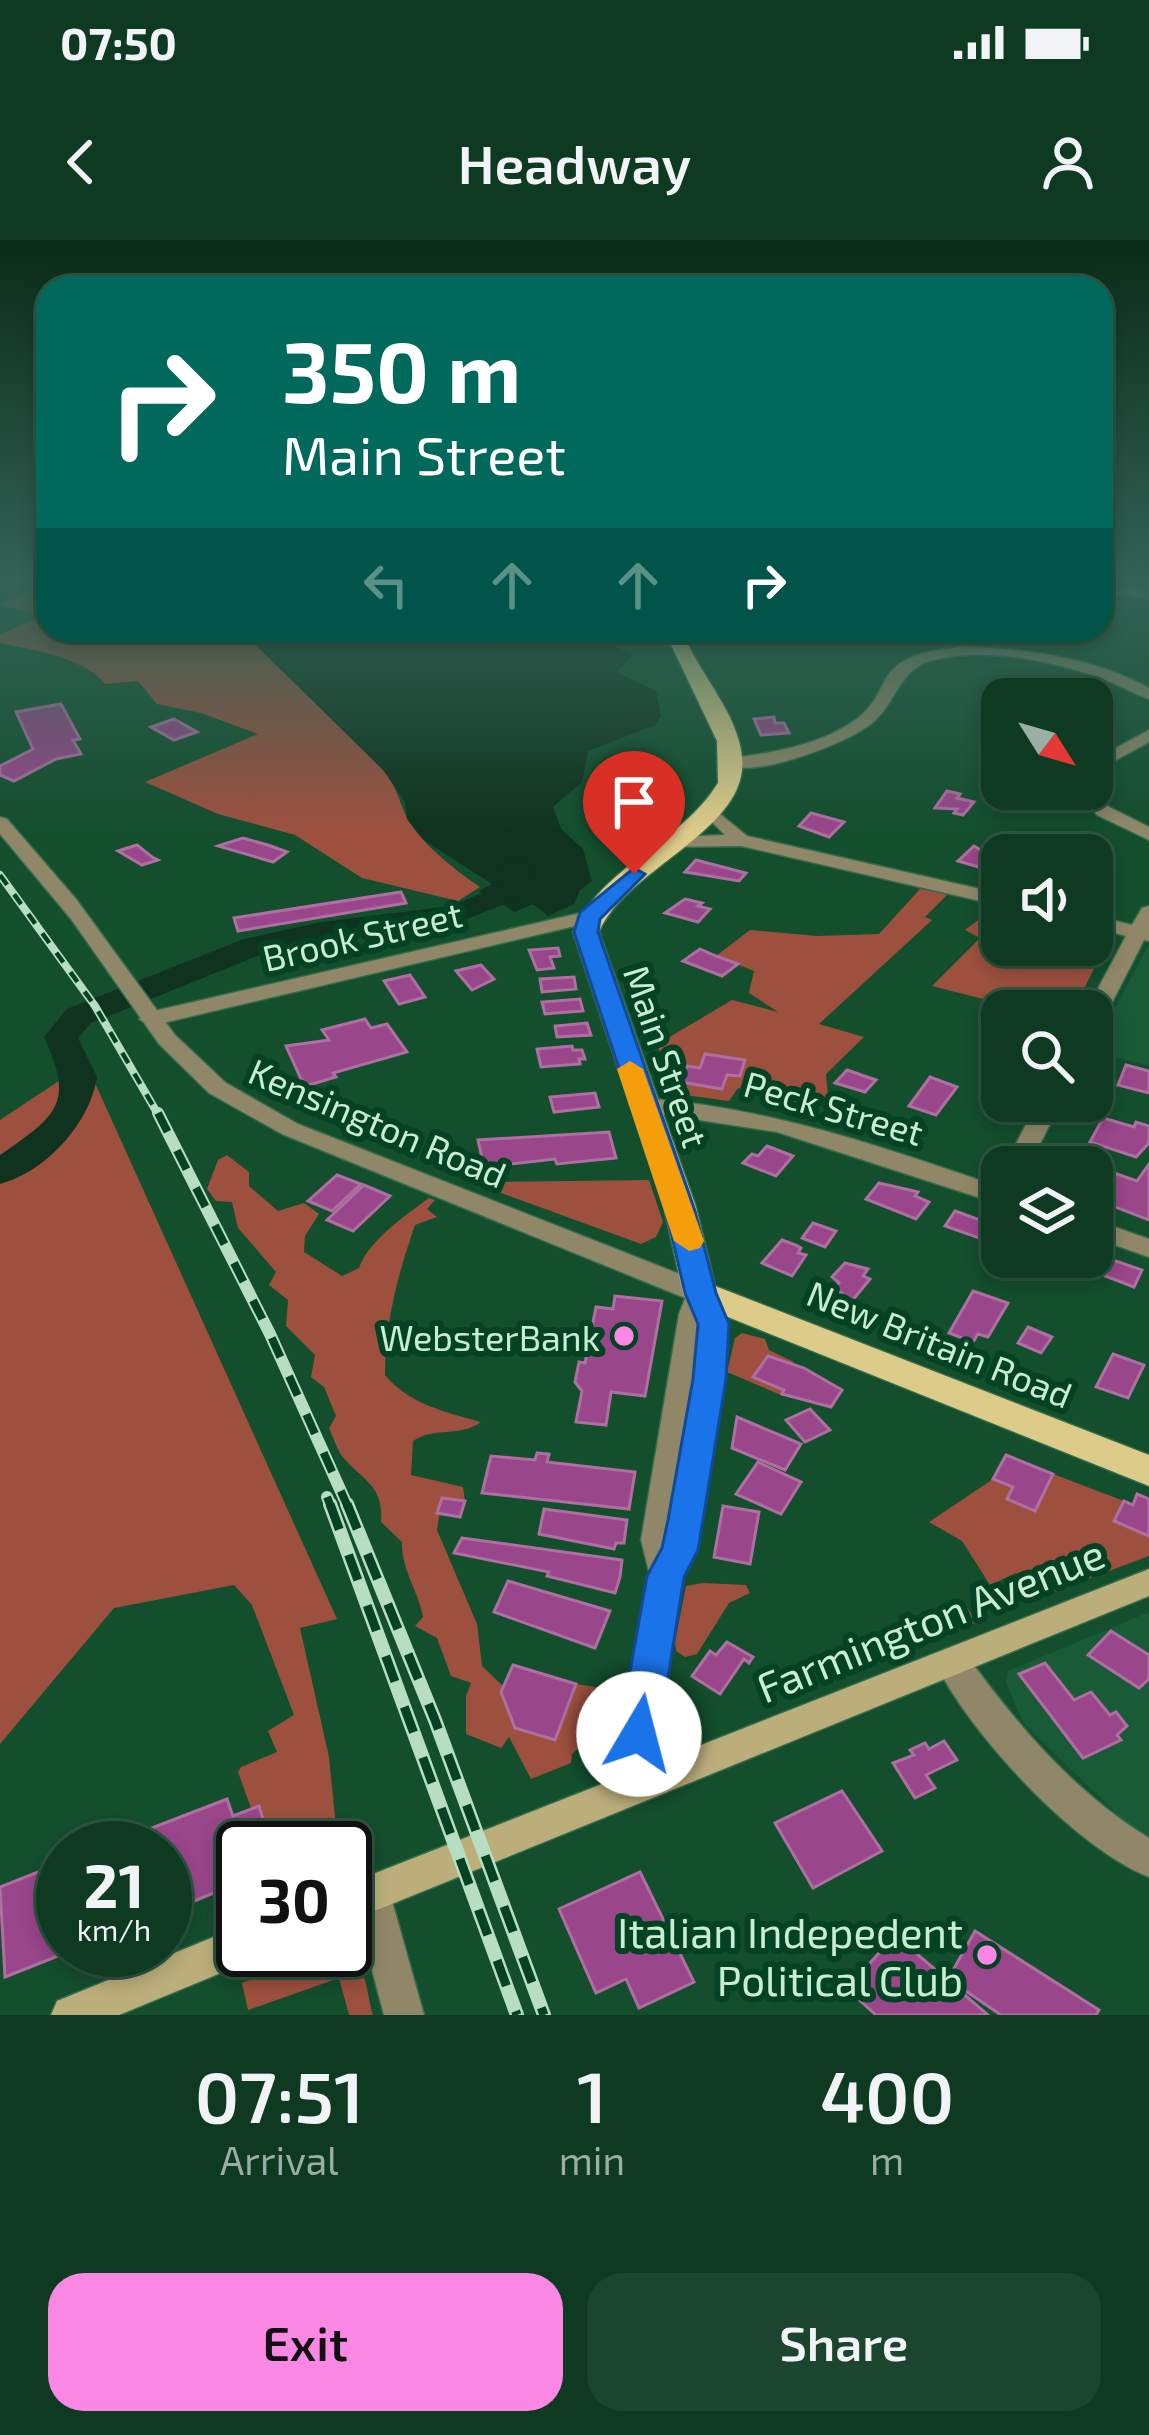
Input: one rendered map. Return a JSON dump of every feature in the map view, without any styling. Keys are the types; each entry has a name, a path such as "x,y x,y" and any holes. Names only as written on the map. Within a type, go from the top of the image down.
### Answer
{"main road":[{"path":"589,917 709,810 728,787 733,763 725,733 687,666"},
{"name":"Main Street","path":"589,917 586,932 593,964 681,1211 700,1293"},
{"name":"New Britain Road","path":"700,1293 1149,1471"},
{"name":"Farmington Avenue","path":"372,1893 1149,1582"},
{"path":"71,2015 216,1955"}],"street":[{"path":"733,763 802,751 848,731 876,711 903,666"},
{"path":"1064,666 1104,674 1149,694"},
{"path":"1113,756 1149,735"},
{"path":"709,810 741,840"},
{"path":"1102,810 1149,834"},
{"name":"Kensington Road","path":"0,823 77,914 185,1064 254,1114 700,1293"},
{"path":"672,843 741,840 981,895"},
{"name":"Brook Street","path":"137,1000 589,917"},
{"path":"1109,990 1145,926 1113,923"},
{"name":"Peck Street","path":"642,1105 698,1107 767,1120 981,1189"},
{"path":"1113,1235 1149,1248"},
{"name":"Main Street","path":"656,1780 639,1734 666,1576 680,1550 673,1518 698,1378 714,1324 700,1293"},
{"path":"952,1662 1046,1782 1119,1842 1149,1859"},
{"path":"372,1934 404,2015"}],"shaded area":[{"path":"277,666 623,666 617,672 656,691 661,716 655,725 588,751 582,782 553,807 561,829 583,849 592,881 580,890 574,904 548,916 533,904 515,912 479,891 492,884 424,840 407,819 405,802 384,771"},
{"path":"278,666 382,769 418,834 480,887 458,901 362,878 295,835 218,814 145,782 258,734 201,713 157,704 138,681 105,684 84,667"},
{"path":"920,889 948,894 925,917 932,920 819,1024 864,1037 826,1074 828,1098 799,1103 738,1088 729,1101 670,1093 666,1060 656,1045 732,1000 778,1012 749,993 754,971 716,956 750,930 817,936 879,934"},
{"path":"981,918 981,966 1095,966 1083,990 981,990 981,998 932,986 980,938 965,930"},
{"path":"1149,944 1149,1066 1113,1057 1113,1012"},
{"path":"86,1063 337,1619 300,1628 329,1757 335,1821 264,1821 259,1806 251,1808 238,1772 277,1752 268,1731 294,1715 252,1605 234,1585 114,1608 0,1744 0,1120"},
{"path":"227,1155 249,1172 249,1186 278,1211 304,1203 319,1214 305,1236 304,1252 342,1276 359,1268 370,1248 399,1220 429,1198 435,1200 427,1209 437,1217 415,1225 403,1262 390,1317 385,1375 416,1400 481,1422 413,1441 411,1475 463,1487 465,1501 442,1498 437,1530 477,1624 482,1666 504,1687 501,1693 515,1728 554,1740 576,1684 602,1688 588,1740 572,1754 571,1763 531,1779 509,1737 501,1748 466,1734 466,1696 471,1683 451,1676 437,1638 415,1626 423,1617 402,1542 381,1522 375,1491 337,1446 329,1428 336,1416 324,1387 311,1377 315,1355 286,1326 288,1300 269,1285 276,1272 238,1228 232,1202 216,1201 207,1189 218,1160"},
{"path":"649,1180 663,1222 656,1237 641,1244 485,1187 498,1182"},
{"path":"742,1333 765,1339 769,1350 794,1362 753,1377 784,1390 781,1395 727,1372 735,1338"},
{"path":"1053,1474 1124,1501 1114,1521 1149,1536 1149,1556 1045,1595 1016,1573 990,1585 962,1541 929,1522 993,1479 1013,1487 1007,1499"},
{"path":"746,1585 750,1593 729,1603 697,1654 685,1657 676,1651 675,1642 686,1586"},
{"path":"965,1605 978,1622 829,1677 821,1669 822,1662"},
{"path":"1149,1612 1149,1837 1128,1825 1024,1724 1006,1683 1008,1671"},
{"path":"257,1977 364,1977 373,2015 349,2015 339,1978 248,2010 242,1983"}],"building":[{"path":"61,704 80,739 73,740 81,754 56,759 14,781 0,775 0,766 33,749 16,712"},
{"path":"774,717 789,733 761,735 754,719"},
{"path":"174,719 197,732 174,740 151,727"},
{"path":"947,791 974,802 963,815 954,813 957,809 935,808"},
{"path":"651,797 669,802 659,809 642,804 635,812 613,806 620,800 633,804"},
{"path":"811,813 844,822 829,837 799,826"},
{"path":"243,838 287,852 273,862 218,846"},
{"path":"137,845 158,860 142,865 118,851"},
{"path":"974,846 981,850 981,868 958,861"},
{"path":"696,860 746,873 739,881 685,872"},
{"path":"401,892 406,903 238,931 234,918"},
{"path":"685,899 710,909 698,922 665,913"},
{"path":"558,948 560,956 550,957 554,968 537,970 529,950"},
{"path":"700,949 738,964 722,976 683,961"},
{"path":"481,965 494,979 472,990 456,971"},
{"path":"410,975 425,997 399,1004 384,981"},
{"path":"574,977 576,989 542,992 540,979"},
{"path":"580,999 583,1011 545,1014 542,1002"},
{"path":"365,1019 371,1028 387,1024 407,1052 333,1073 336,1077 309,1085 301,1079 286,1046 329,1040 322,1030"},
{"path":"587,1023 591,1035 557,1037 555,1026"},
{"path":"572,1046 582,1050 585,1059 579,1059 580,1064 541,1067 537,1049"},
{"path":"705,1054 745,1060 740,1076 727,1075 722,1089 681,1082 687,1066 700,1068"},
{"path":"1126,1065 1149,1071 1149,1093 1118,1085"},
{"path":"847,1070 876,1080 865,1092 835,1083"},
{"path":"930,1077 957,1087 936,1115 909,1106"},
{"path":"595,1093 599,1107 554,1112 550,1097"},
{"path":"1101,1122 1149,1126 1149,1143 1136,1157 1090,1142"},
{"path":"609,1132 616,1158 557,1164 555,1159 484,1167 478,1140"},
{"path":"767,1146 793,1156 776,1176 743,1163"},
{"path":"1149,1164 1149,1220 1113,1206 1113,1173 1137,1181"},
{"path":"337,1175 361,1184 332,1211 308,1201"},
{"path":"879,1183 918,1192 915,1196 929,1202 916,1219 866,1199"},
{"path":"364,1185 390,1196 353,1231 327,1220"},
{"path":"955,1211 981,1220 981,1239 945,1226"},
{"path":"813,1223 836,1231 825,1247 802,1238"},
{"path":"782,1240 806,1255 792,1276 762,1263"},
{"path":"1113,1260 1142,1270 1134,1287 1110,1278"},
{"path":"845,1263 868,1269 863,1276 870,1279 852,1301 839,1297 842,1293 834,1289 839,1283 832,1277"},
{"path":"973,1291 1008,1303 988,1337 978,1334 973,1342 949,1333"},
{"name":"WebsterBank","path":"615,1296 662,1301 645,1396 611,1392 606,1425 576,1422 582,1391 575,1382 579,1362 585,1363 596,1307 613,1309"},
{"path":"1028,1327 1052,1337 1041,1353 1018,1343"},
{"path":"1113,1354 1144,1365 1128,1398 1096,1387"},
{"path":"768,1356 804,1368 842,1390 831,1407 782,1394 784,1390 753,1377"},
{"path":"810,1409 830,1430 805,1442 786,1420"},
{"path":"737,1417 801,1444 785,1470 732,1448"},
{"path":"537,1453 549,1454 547,1462 635,1472 629,1509 482,1493 491,1456 535,1460"},
{"path":"1006,1455 1053,1474 1035,1511 1007,1499 1013,1487 993,1479"},
{"path":"758,1462 801,1482 781,1514 736,1494"},
{"path":"1137,1494 1149,1499 1149,1536 1114,1521 1124,1501 1133,1505"},
{"path":"442,1498 465,1501 460,1517 437,1513"},
{"path":"723,1506 759,1512 750,1564 714,1557"},
{"path":"544,1509 627,1520 624,1543 616,1543 614,1549 539,1534"},
{"path":"462,1538 622,1560 620,1577 615,1593 547,1576 549,1572 454,1553"},
{"path":"508,1581 610,1611 595,1648 494,1612"},
{"path":"1111,1631 1149,1655 1149,1679 1139,1688 1088,1655"},
{"path":"727,1642 753,1657 749,1663 744,1659 720,1694 692,1676 710,1651 716,1655"},
{"path":"1045,1663 1074,1700 1091,1692 1110,1715 1116,1712 1127,1726 1117,1735 1121,1740 1083,1758 1019,1674"},
{"path":"513,1665 576,1684 555,1740 515,1728 501,1692"},
{"path":"944,1741 957,1760 926,1775 935,1788 915,1798 893,1763 914,1755 910,1750 925,1743 929,1749"},
{"path":"842,1791 882,1851 813,1888 775,1823"},
{"path":"227,1799 233,1816 259,1806 264,1821 216,1821 216,1892 192,1902 192,1821 170,1821"},
{"path":"640,1872 694,1982 639,2008 626,1979 596,1993 559,1909"},
{"path":"36,1873 36,1965 5,1977 0,1887"},
{"name":"Italian Indepedent Political Club","path":"975,1931 1099,2010 1096,2015 1001,2015 948,1979"},
{"name":"Italian Indepedent Political Club","path":"895,1935 988,2015 876,2015 847,1989"}],"waterway":[{"path":"0,1172 52,1133 71,1108 80,1077 61,1037 79,1016 255,946 322,931 457,914 517,889 521,877 516,866"}],"railway":[{"path":"0,875 95,1006 159,1116"},
{"path":"158,1113 270,1334 348,1507"},
{"path":"327,1497 331,1507"},
{"path":"330,1504 517,2015"},
{"path":"347,1504 435,1720 544,2015"}],"slow traffic":[{"path":"630,1069 689,1241"}],"place":[{"name":"WebsterBank","path":"624,1336"},
{"name":"Italian Indepedent Political Club","path":"987,1955"}],"route":[{"path":"634,874 589,917 586,932 681,1211 700,1293 714,1324 710,1379 686,1520 680,1550 666,1576 639,1734"}]}
